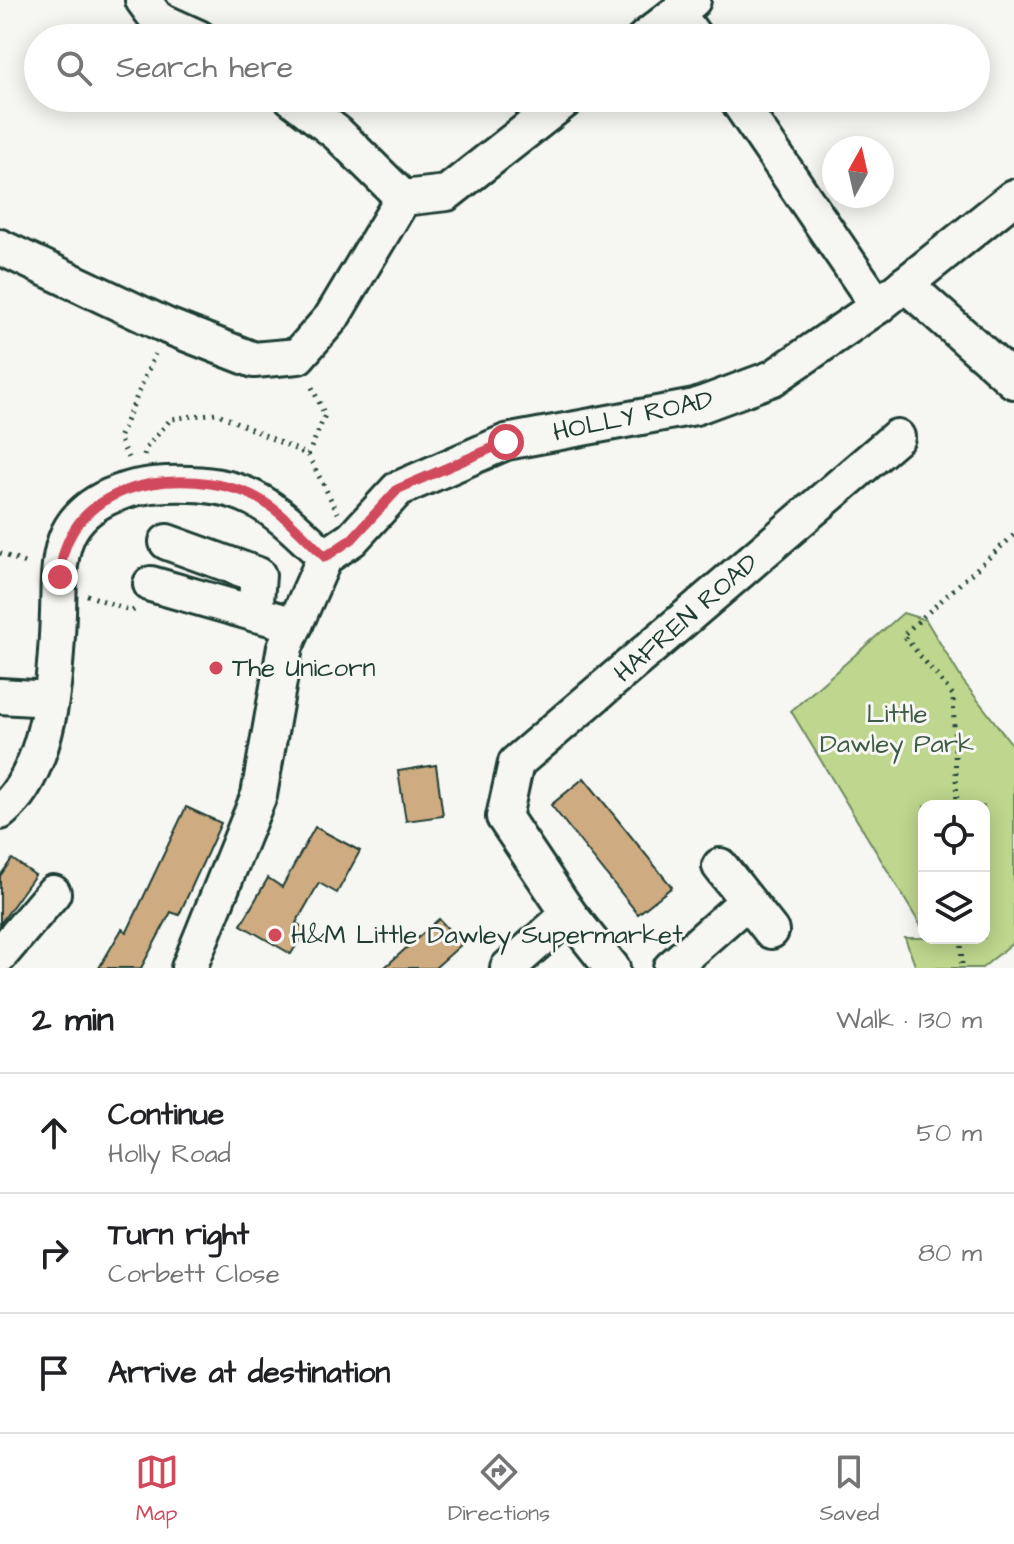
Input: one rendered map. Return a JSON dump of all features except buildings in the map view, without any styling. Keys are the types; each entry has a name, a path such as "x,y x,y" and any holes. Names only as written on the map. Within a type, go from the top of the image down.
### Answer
{"street":[{"path":"143,0 157,19 168,24"},
{"path":"310,112 337,133 403,198"},
{"path":"403,198 447,193 550,112"},
{"path":"746,112 878,306"},
{"path":"0,247 167,326 254,360 298,356 332,317 403,198"},
{"name":"HOLLY ROAD","path":"189,968 259,795 285,647 338,548 398,489 506,442 695,407 773,378 878,306 1011,204"},
{"path":"905,284 1014,381"},
{"name":"HAFREN ROAD","path":"569,914 504,817 516,763 897,437"},
{"path":"0,812 23,787 37,758 51,699 59,585 68,534 87,511 112,495 139,484 196,483 240,490 338,548"},
{"path":"167,542 258,575 255,614"},
{"path":"151,584 295,625"},
{"path":"0,696 51,699"},
{"path":"720,866 771,931"},
{"path":"0,955 53,893"},
{"path":"671,968 747,901"},
{"path":"508,968 569,914 612,968"}],"path":[{"path":"139,484 119,438 167,326"},
{"path":"298,356 325,415 308,455 338,548"},
{"path":"139,484 146,448 171,419 216,413 308,455"},
{"path":"957,800 953,695 903,635 1014,535"},
{"path":"59,585 132,611 142,605 151,584"},
{"path":"961,944 962,968"}],"green space":[{"name":"Little Dawley Park","path":"903,613 926,620 963,681 1014,747 1014,942 982,968 916,968 905,938 918,938 918,944 990,944 990,800 918,800 918,921 791,711"}],"place":[{"name":"The Unicorn","path":"216,668"},
{"name":"H&M Little Dawley Supermarket","path":"275,935"}],"route":[{"path":"60,577 68,534 87,511 112,495 139,484 196,483 240,490 285,518 325,557 352,539 398,489 506,442"}]}
